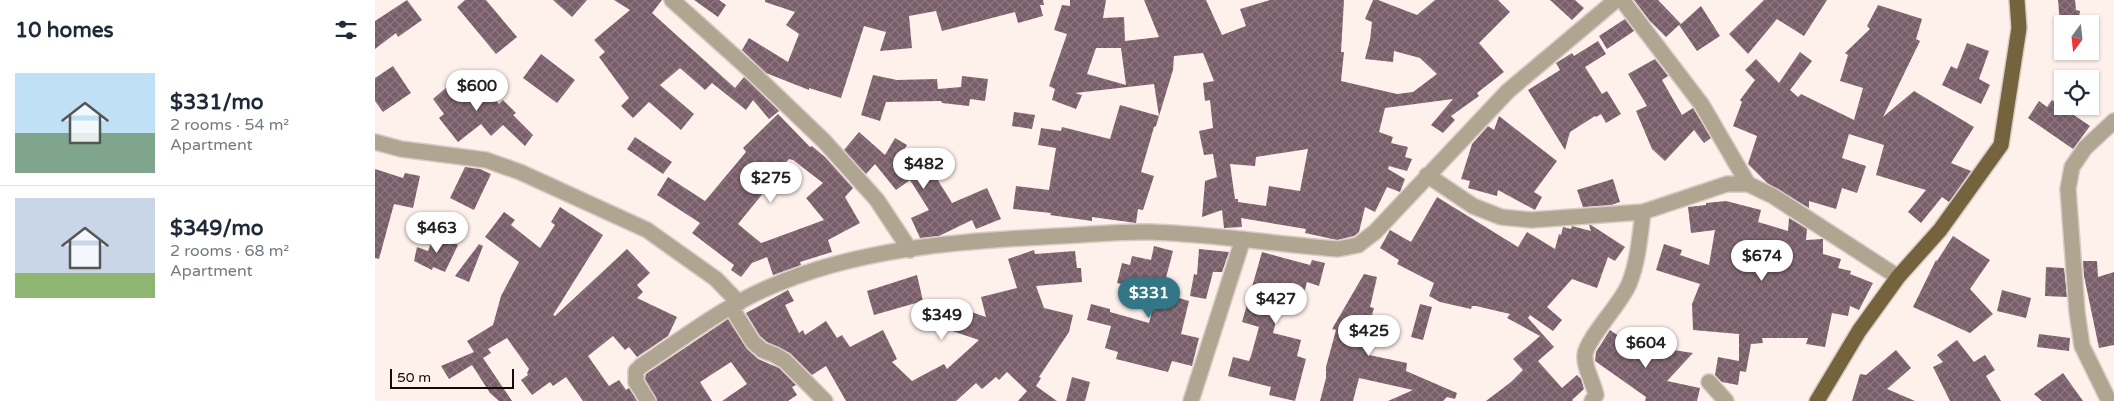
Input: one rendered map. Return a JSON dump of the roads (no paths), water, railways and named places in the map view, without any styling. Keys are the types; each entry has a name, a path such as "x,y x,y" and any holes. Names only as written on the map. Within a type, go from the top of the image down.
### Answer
{"main road":[{"path":"1817,401 1859,331 1898,277 1940,230 2001,145 2019,28 2017,0"}],"street":[{"path":"672,0 751,71 824,141 877,200 910,250"},
{"path":"648,401 636,382 636,371 735,305 761,290 829,266 877,254 1011,239 1148,232 1338,249 1358,245 1375,232 1508,91 1616,0"},
{"path":"1622,0 1702,106 1748,184"},
{"path":"2109,401 2082,346 2077,312 2068,189 2072,167 2085,148 2114,121"},
{"path":"375,142 401,149 486,160 519,172 647,230 716,279 735,305 753,342 762,350 785,361 825,401"},
{"path":"1427,175 1473,206 1501,216 1531,220 1643,212 1727,184 1748,184 1773,196 1898,277"},
{"path":"1592,401 1596,395 1594,383 1586,365 1585,353 1590,342 1616,309 1629,284 1643,212"},
{"path":"1191,401 1243,239"},
{"path":"1709,382 1726,401"}]}
